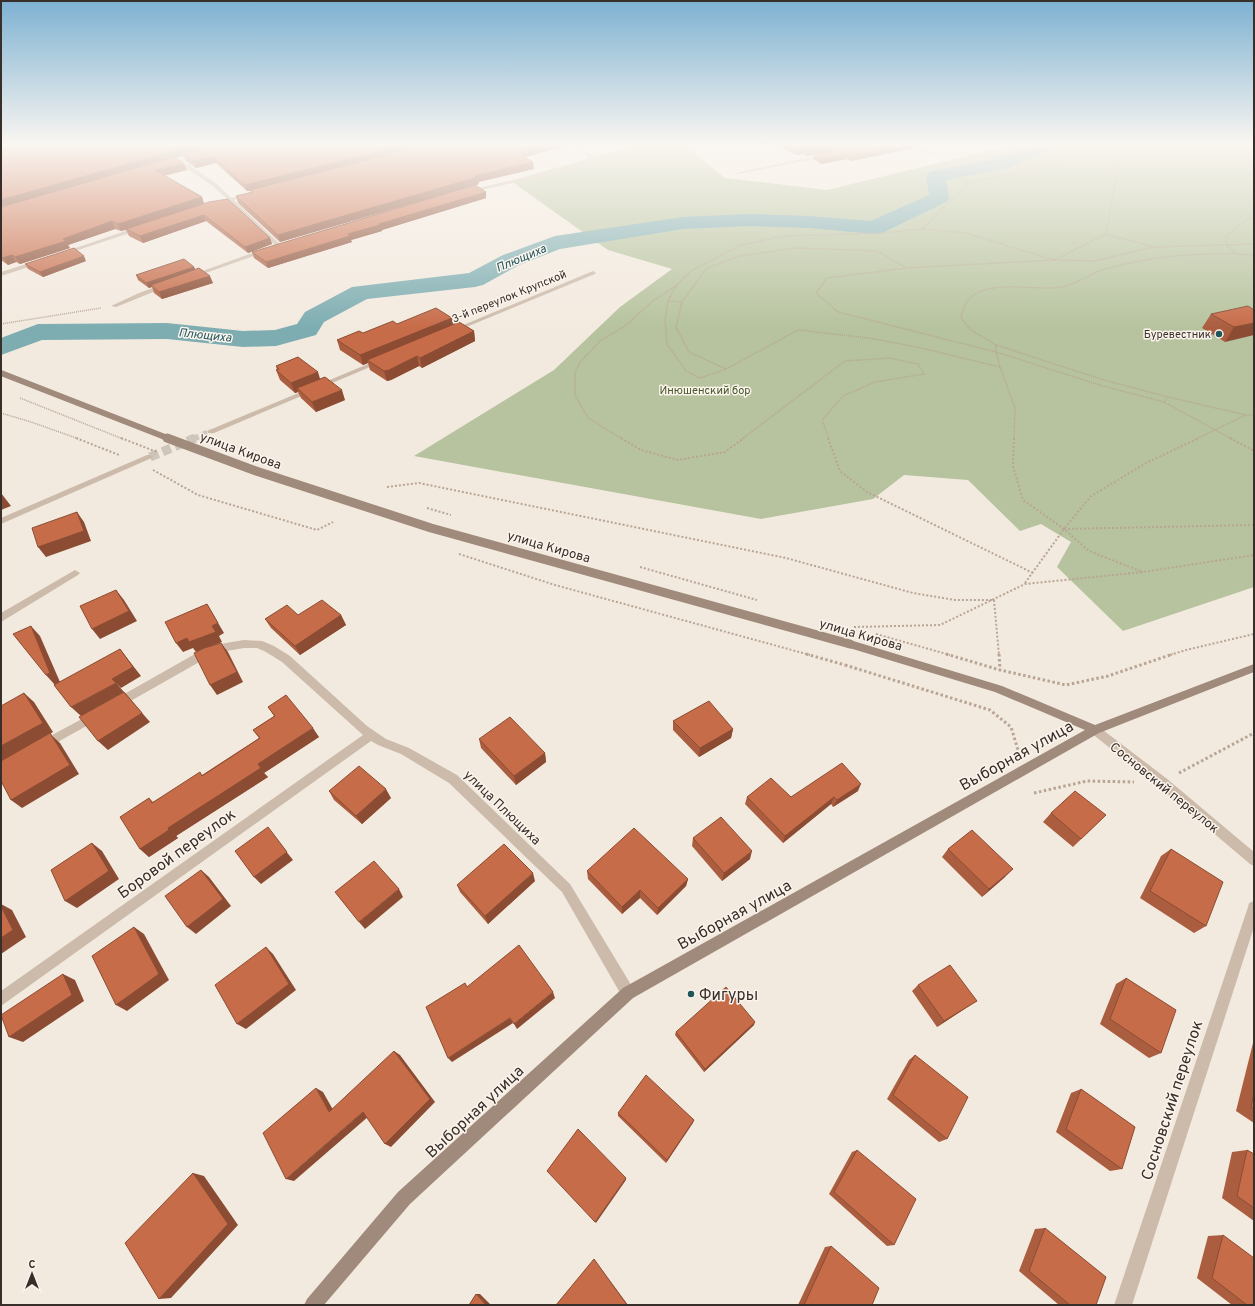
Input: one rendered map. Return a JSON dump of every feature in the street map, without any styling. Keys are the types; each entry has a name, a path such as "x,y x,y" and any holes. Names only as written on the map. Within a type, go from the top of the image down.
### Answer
{"main road":[{"name":"улица Кирова","path":"1,373 256,471 431,528 850,644 998,689 1095,730"},
{"name":"Выборная улица","path":"314,1305 404,1198 628,993 1095,730 1254,668"}],"street":[{"path":"237,206 279,246"},
{"path":"57,255 147,226"},
{"path":"185,278 287,243"},
{"path":"1,274 43,260"},
{"name":"3-й переулок Крупской","path":"446,334 593,273"},
{"path":"114,306 141,294 170,284"},
{"path":"211,431 387,358"},
{"path":"1,521 150,457"},
{"path":"1,618 75,573"},
{"name":"улица Плющиха","path":"35,749 206,653 234,645 258,644 286,659 371,735 453,779 566,888 628,993"},
{"name":"Сосновский переулок","path":"1095,730 1162,782 1254,860"},
{"name":"Боровой переулок","path":"1,999 371,735"},
{"name":"Сосновский переулок","path":"1123,1305 1254,907"}],"path":[{"path":"922,229 945,206"},
{"path":"1106,234 1111,206"},
{"path":"1236,253 1226,244 1226,236 1248,219 1254,218"},
{"path":"1033,572 867,492 840,471 822,420 843,396 875,382 924,374 918,364 889,358 845,360 725,452 678,460 641,450 588,418 575,395 575,373 580,362 600,341 625,326 654,300 676,286 691,271 741,245 784,236 882,233 922,229 966,233 1054,260 1106,234 1154,247"},
{"path":"1254,244 1154,247 1094,261 1054,260 906,268 827,278 816,293 838,312 996,352 1103,386 1164,402 1254,451"},
{"path":"726,369 689,352 676,327 682,302 707,268 740,256 796,248 877,251 906,268"},
{"path":"1254,255 1236,253 1156,258 1105,270 1081,281 1062,287 1002,289 982,292 969,299 963,307 961,318 971,330 996,345 1104,380 1168,397 1246,415 1254,415"},
{"path":"676,286 668,301 664,320 667,344 686,371 700,378 726,369 798,330 869,338 917,347 1000,367"},
{"path":"668,301 682,302"},
{"path":"1,324 114,306"},
{"path":"996,345 996,352 1000,367 1015,408 1013,466 1022,500 1064,529 1089,552 1144,572"},
{"path":"1164,402 1168,397"},
{"path":"1,413 29,420 70,434 137,463 198,496 317,530 333,522"},
{"path":"1025,584 1064,529 1091,496 1148,462 1246,415"},
{"path":"387,487 420,483 786,558 913,593 955,600 994,600"},
{"path":"421,506 451,515"},
{"path":"1064,529 1254,525"},
{"path":"868,632 854,627 940,625 1025,584 1144,572 1254,555"},
{"path":"634,566 764,602"},
{"path":"994,600 1000,670"},
{"path":"876,634 1000,670 1066,685 1108,676 1186,650 1254,634"},
{"path":"845,665 990,710 1011,727 1018,750 1009,761"}],"green space":[{"name":"Инюшенский бор","path":"546,206 1254,206 1254,587 1123,631 1057,567 1071,542 1041,524 1020,531 968,480 904,475 873,499 761,519 414,456 554,370 620,307 672,269 608,250"}],"building":[{"path":"174,206 118,224 112,221 63,239 66,241 15,257 12,255 3,258 1,256 1,207"},
{"path":"197,206 235,206 270,238 245,247 204,215 140,236 126,229"},
{"path":"247,206 378,206 278,235"},
{"path":"405,206 439,206 348,234 350,236 266,262 252,252"},
{"path":"74,248 84,256 40,272 25,264"},
{"path":"184,259 194,267 146,283 136,275"},
{"path":"199,268 210,276 159,292 151,285"},
{"path":"1248,306 1254,310 1254,323 1234,327 1211,314"},
{"path":"436,308 452,318 360,355 337,340 359,331 363,333 393,321 397,324"},
{"path":"459,322 474,331 420,358 417,356 384,371 367,360"},
{"path":"298,357 318,372 291,383 276,370 279,369 276,366"},
{"path":"325,377 342,390 312,402 297,388"},
{"path":"77,512 84,531 38,547 32,528"},
{"path":"116,590 129,611 92,629 80,606"},
{"path":"322,600 341,615 295,646 265,619 287,605 298,615"},
{"path":"207,604 218,623 212,626 216,632 189,642 187,638 176,643 165,622"},
{"path":"31,626 50,673 46,675 13,634"},
{"path":"221,643 237,672 210,685 194,653 204,648"},
{"path":"120,649 133,667 112,679 116,683 71,707 54,685"},
{"path":"124,692 142,713 98,741 79,717"},
{"path":"24,693 43,723 1,746 1,706"},
{"path":"286,695 313,728 258,764 261,768 168,828 169,830 140,849 120,817 149,798 152,803 200,772 202,776 260,738 253,730 275,716 268,707"},
{"path":"709,701 733,729 700,748 673,721"},
{"path":"510,717 545,753 514,776 479,739"},
{"path":"50,733 70,765 11,800 1,781 1,761"},
{"path":"842,763 861,784 837,800 834,797 785,836 747,797 771,778 791,797"},
{"path":"359,766 386,789 356,816 329,791"},
{"path":"1075,791 1106,815 1081,839 1051,813"},
{"path":"721,817 752,851 724,873 693,838"},
{"path":"268,827 287,852 254,877 235,851"},
{"path":"634,828 688,879 658,908 640,890 622,907 587,871"},
{"path":"972,830 1013,869 989,889 948,849"},
{"path":"92,843 109,871 65,901 51,870"},
{"path":"504,844 533,873 485,916 457,885"},
{"path":"1171,849 1223,882 1206,926 1150,891"},
{"path":"374,861 399,889 359,922 335,892"},
{"path":"201,870 223,899 187,927 165,896"},
{"path":"1,906 13,930 1,938"},
{"path":"134,927 159,974 116,1005 92,956"},
{"path":"519,945 553,992 514,1024 510,1018 448,1058 426,1007 465,983 467,987"},
{"path":"266,947 289,984 237,1024 215,985"},
{"path":"950,965 977,1001 944,1021 918,985"},
{"path":"63,974 72,995 9,1037 1,1015"},
{"path":"1126,978 1176,1010 1161,1053 1110,1019"},
{"path":"726,987 755,1022 705,1069 676,1032"},
{"path":"394,1051 430,1099 385,1144 363,1112 286,1179 263,1133 316,1088 329,1112"},
{"path":"915,1055 968,1097 947,1139 893,1095"},
{"path":"646,1075 694,1120 667,1160 618,1113"},
{"path":"1081,1089 1135,1127 1122,1169 1066,1129"},
{"path":"1254,1093 1254,1109 1251,1107"},
{"path":"578,1129 626,1178 595,1222 547,1171"},
{"path":"857,1150 916,1199 894,1245 834,1192"},
{"path":"1247,1150 1254,1154 1254,1208 1237,1196"},
{"path":"193,1173 228,1224 159,1299 125,1243"},
{"path":"1045,1228 1106,1277 1096,1305 1070,1305 1029,1271"},
{"path":"1223,1235 1254,1258 1254,1305 1247,1305 1212,1278"},
{"path":"831,1246 879,1288 872,1305 804,1305"},
{"path":"594,1259 627,1305 556,1305"},
{"path":"476,1294 486,1305 469,1305"}],"waterway":[{"name":"Плющиха","path":"1,347 38,332 167,331 243,339 276,338 307,329 314,317 361,292 475,280 511,260 555,243 683,223 749,220 809,222 874,228 922,206"}],"tunnel":[{"path":"193,439 211,431"},
{"path":"150,457 195,438"}],"place":[{"name":"Буревестник","path":"1219,334"},
{"name":"Фигуры","path":"691,994"}]}
